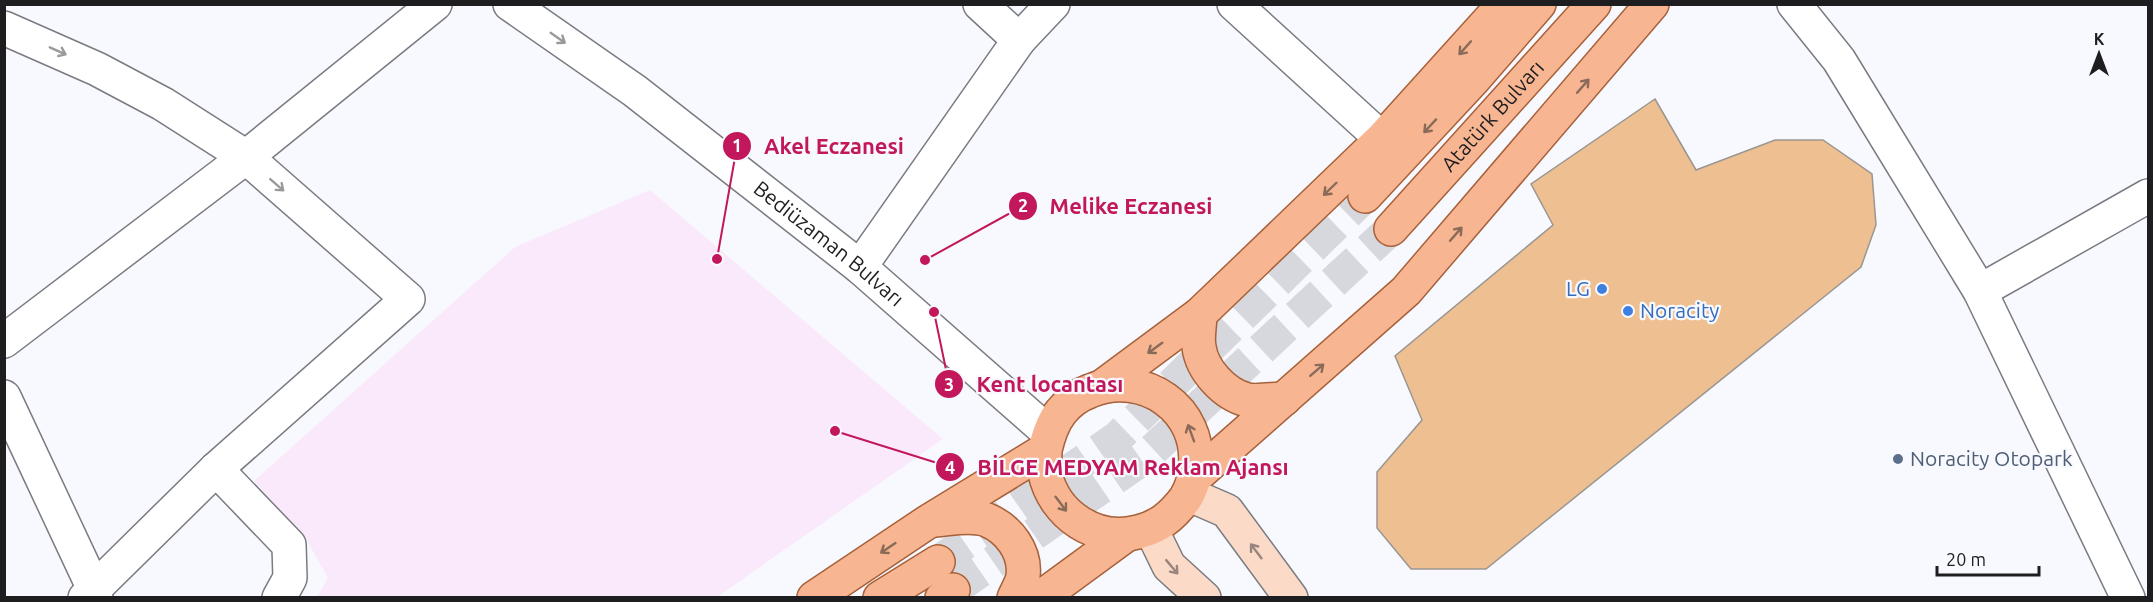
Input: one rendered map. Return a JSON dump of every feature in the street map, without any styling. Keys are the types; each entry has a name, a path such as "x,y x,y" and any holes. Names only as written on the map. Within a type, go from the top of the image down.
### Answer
{"main road":[{"path":"1103,386 1200,314 1382,139 1504,4"},
{"name":"Atatürk Bulvarı","path":"1365,196 1474,79 1539,4"},
{"name":"Atatürk Bulvarı","path":"1390,229 1594,4"},
{"path":"1040,597 1139,532 1173,515 1191,486 1284,399 1406,291 1652,4"},
{"path":"1200,314 1199,347 1205,367 1216,381 1232,393 1248,400 1284,399"},
{"path":"1139,532 1104,533 1083,525 1065,511 1052,493 1045,472 1047,441 1061,412 1067,406 1080,395 1103,386 1122,383 1142,387 1159,394 1174,406 1186,422 1194,440 1197,459 1191,486"},
{"path":"814,597 1047,441"},
{"path":"1191,486 1227,511 1291,597"},
{"path":"929,521 970,517 987,520 1003,531 1014,541 1023,558 1023,578 1014,597"},
{"path":"1139,532 1169,566 1204,597"},
{"path":"880,597 938,562"}],"street":[{"path":"4,340 246,157 435,4"},
{"name":"Bediüzaman Bulvarı","path":"510,4 635,91 860,267 1047,441"},
{"path":"980,4 1019,40"},
{"path":"860,267 1019,40 1053,4"},
{"path":"1234,4 1382,139"},
{"path":"1794,4 1839,60 1980,291 2128,597"},
{"path":"4,28 97,69 163,104 246,157 408,299 216,468 91,594 4,397"},
{"path":"1980,291 2148,196"},
{"path":"216,468 289,545 290,579 279,597"}],"shaded area":[{"path":"650,190 943,439 717,597 317,597 328,578 306,539 254,481 515,247"}],"building":[{"name":"Noracity","path":"1655,99 1696,170 1775,140 1823,140 1872,174 1876,225 1861,267 1486,569 1411,569 1377,528 1377,472 1422,420 1395,356 1553,225 1531,184"}],"tunnel":[{"path":"938,562 1118,437 1365,196"},
{"path":"953,590 1144,458 1391,229"}],"place":[{"name":"Akel Eczanesi","path":"717,259"},
{"name":"Melike Eczanesi","path":"925,260"},
{"name":"LG","path":"1602,289"},
{"name":"Noracity","path":"1628,311"},
{"name":"Kent locantası","path":"934,312"},
{"name":"BİLGE MEDYAM Reklam Ajansı","path":"835,431"},
{"name":"Noracity Otopark","path":"1898,459"}]}
